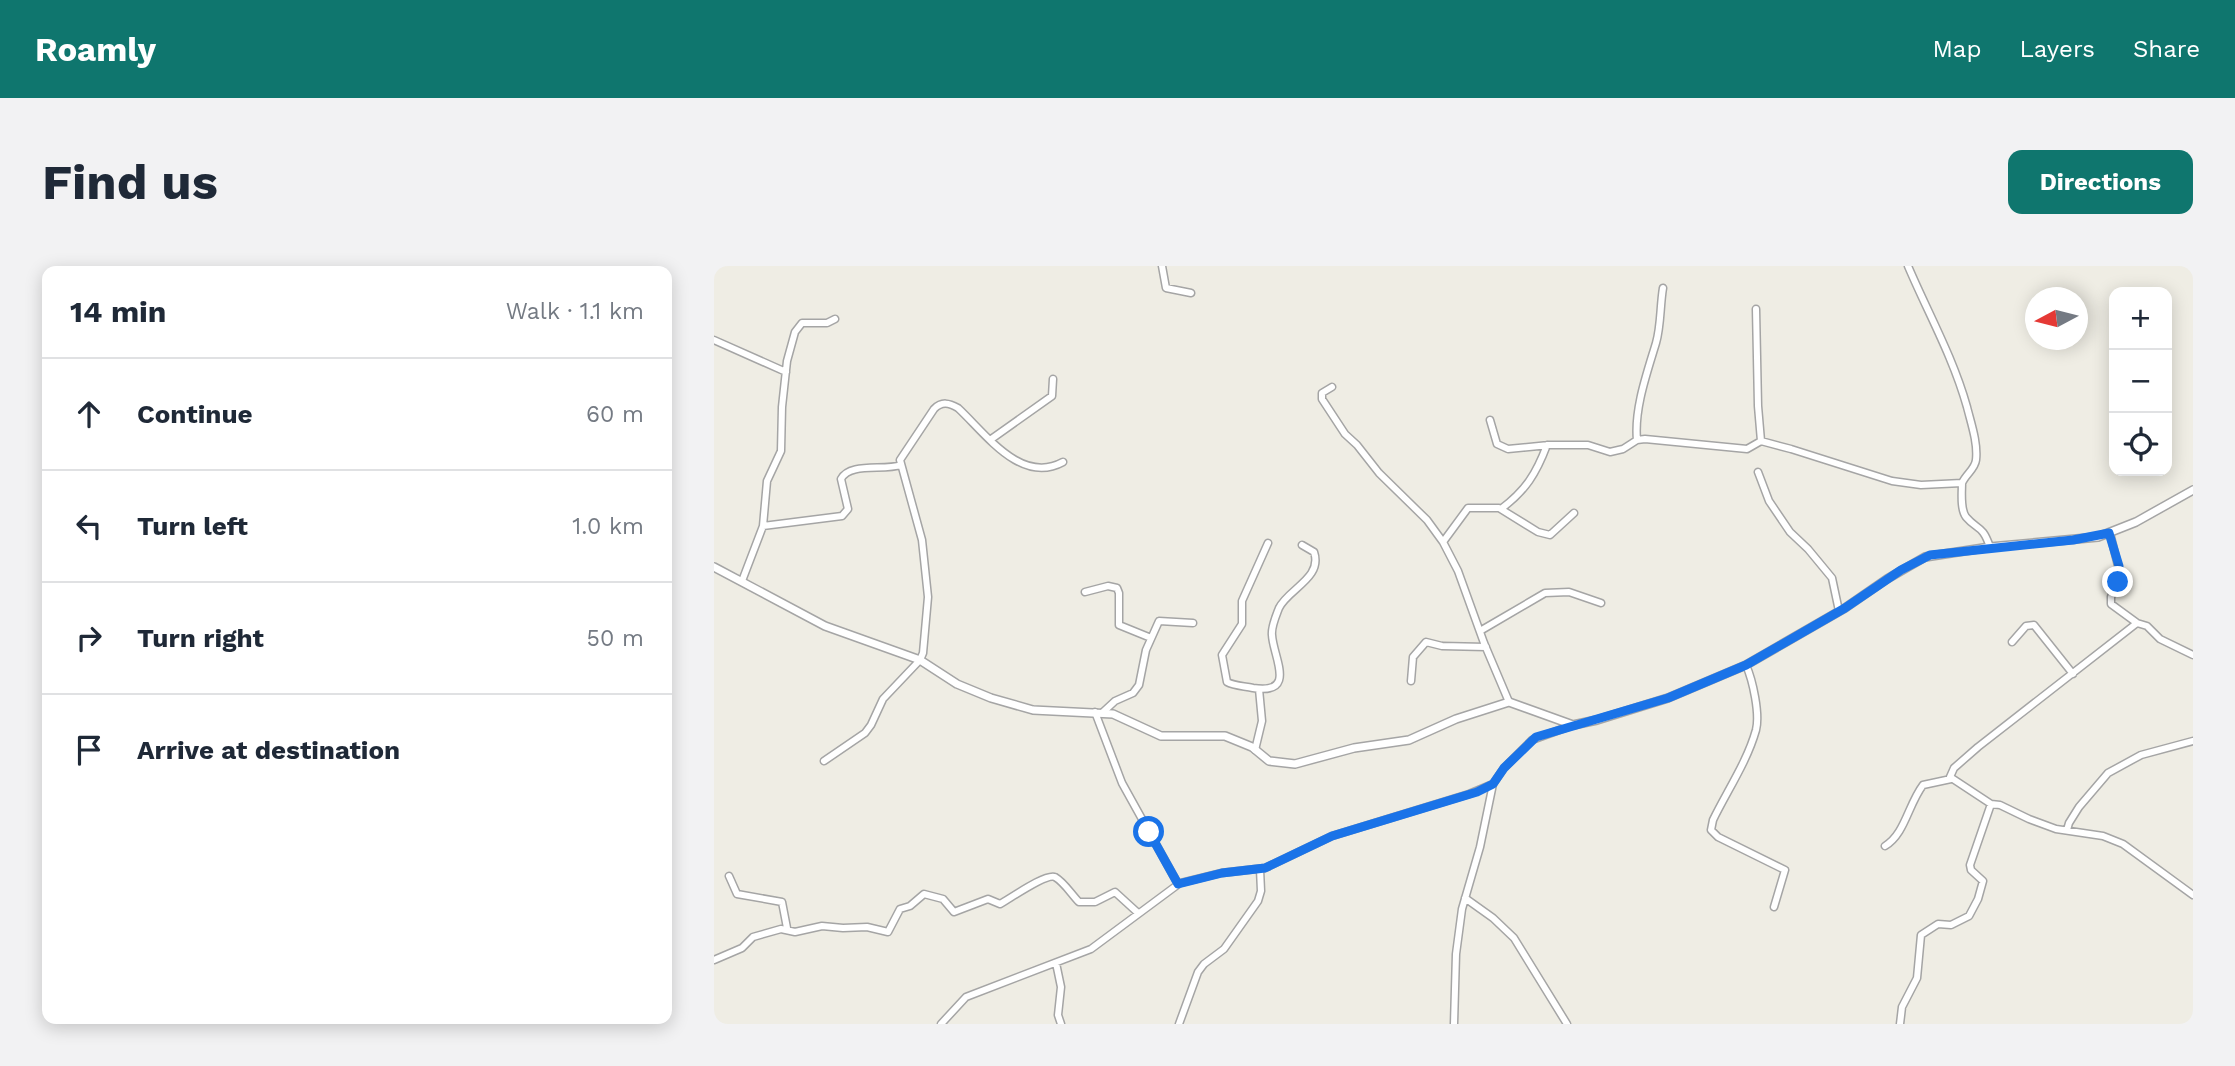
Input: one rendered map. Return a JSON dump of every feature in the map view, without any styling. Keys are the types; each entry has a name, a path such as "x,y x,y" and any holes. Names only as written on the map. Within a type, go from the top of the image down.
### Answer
{"street":[{"path":"1162,266 1166,288 1191,293"},
{"path":"1908,266 1949,354 1971,423 1975,464 1962,483 1965,514 1982,529 1990,547"},
{"path":"1637,440 1636,429 1657,338 1663,288"},
{"path":"1756,309 1761,441"},
{"path":"743,581 763,526 767,481 781,451 786,372 798,327 808,322 827,323 835,319"},
{"path":"714,340 786,372"},
{"path":"990,440 1052,396 1053,379"},
{"path":"1332,387 1322,394 1322,399 1345,434 1373,467 1427,520 1443,542 1458,571 1509,702"},
{"path":"824,761 865,733 872,725 883,699 920,660 925,642 928,608 926,575 921,531 901,465 902,457 934,409 948,403 958,408 990,440 1014,459 1037,469 1048,468 1063,461"},
{"path":"1490,420 1494,439 1500,447 1508,449 1588,445 1610,452 1628,448 1637,440 1645,439 1742,449 1750,448 1761,441 1892,481 1921,485 1962,483"},
{"path":"1501,509 1528,486 1547,445"},
{"path":"763,526 842,516 848,509 841,479 845,473 854,469 879,469 901,465"},
{"path":"1758,472 1769,501 1790,532 1832,578 1839,611"},
{"path":"1454,1024 1456,954 1465,898 1480,848 1493,784 1504,768 1532,740 1573,725 1668,698 1746,665 1924,557 1990,547 2073,540 2109,533 2157,512 2193,490"},
{"path":"1443,542 1468,508 1501,509 1538,532 1550,535 1574,513"},
{"path":"2109,533 2120,573 2110,602 2116,610 2147,626 2160,639 2193,654"},
{"path":"1268,543 1242,601 1242,624 1222,656 1227,682 1269,690 1280,678 1279,660 1272,633 1278,610 1289,595 1305,582 1315,562 1314,552 1303,545"},
{"path":"714,567 825,626 920,660 970,690 1029,709 1113,714 1161,736 1216,735 1231,738 1278,764 1308,762 1348,749 1409,740 1468,715 1509,702 1573,725"},
{"path":"1085,592 1108,586 1117,588 1119,625 1151,638"},
{"path":"1480,631 1545,593 1569,592 1601,603"},
{"path":"1099,712 1137,689 1146,650 1159,621 1193,623"},
{"path":"1951,779 1954,768 2137,623"},
{"path":"2012,642 2026,626 2034,625 2073,674"},
{"path":"1411,681 1413,657 1426,642 1442,646 1486,647"},
{"path":"1746,665 1752,682 1757,727 1713,820 1712,830 1718,836 1785,870 1774,907"},
{"path":"1255,750 1262,721 1259,689"},
{"path":"1099,712 1122,783 1178,884"},
{"path":"2067,830 2079,807 2108,773 2141,755 2193,741"},
{"path":"1885,846 1897,839 1911,804 1923,785 1951,779 1990,804 2000,805 2056,829 2103,836 2123,844 2193,895"},
{"path":"941,1024 966,997 1091,949 1178,884 1222,873 1260,869 1332,836 1469,794 1493,784"},
{"path":"1900,1024 1902,1007 1917,978 1921,934 1938,924 1951,925 1969,916 1978,900 1983,881 1971,870 1970,865 1990,804"},
{"path":"1179,1024 1198,972 1224,949 1258,901 1261,891 1260,869"},
{"path":"729,876 737,894 782,902 787,928"},
{"path":"714,960 743,948 753,937 787,928 795,932 822,926 867,927 886,932 900,909 911,906 924,894 943,899 956,912 988,899 1000,904 1041,879 1051,876 1057,878 1079,902 1095,902 1115,892 1138,914"},
{"path":"1465,898 1493,918 1514,938 1567,1024"},
{"path":"1056,963 1061,991 1058,1015 1061,1024"}],"route":[{"path":"1149,832 1178,884 1193,878 1265,868 1332,836 1477,792 1493,784 1504,768 1536,737 1668,698 1746,665 1930,555 2098,537 2109,533 2119,566 2118,582"}]}
